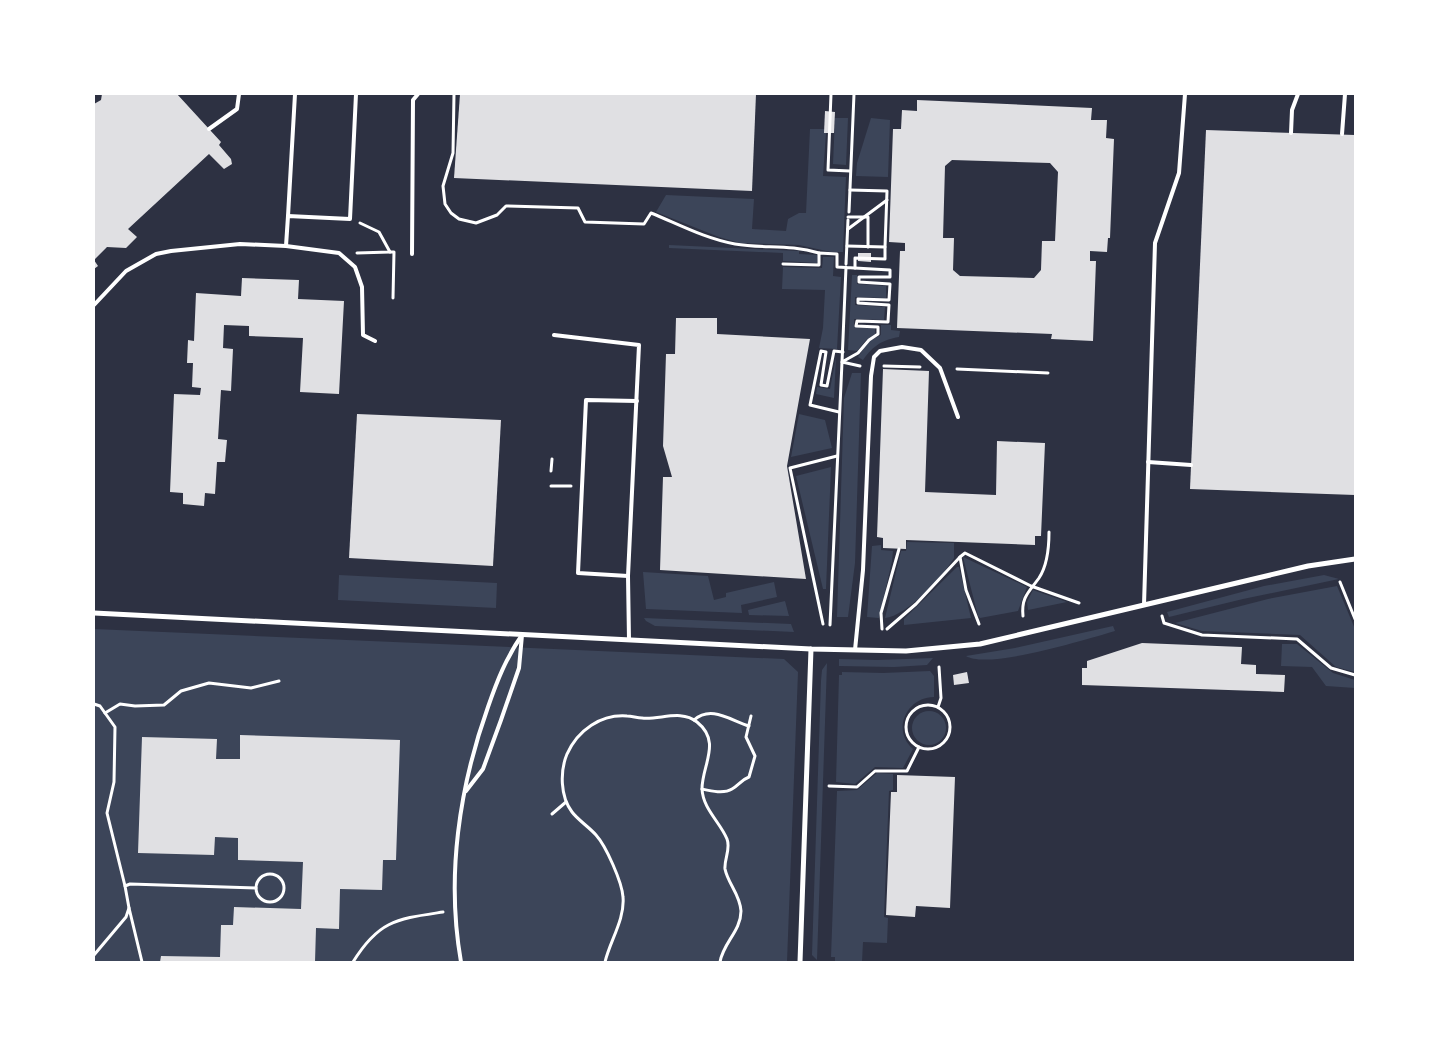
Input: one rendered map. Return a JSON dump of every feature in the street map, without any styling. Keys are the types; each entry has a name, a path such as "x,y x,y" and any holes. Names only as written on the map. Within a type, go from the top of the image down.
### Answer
{"street":[{"path":"94,613 811,649 906,650 980,644 1308,566 1355,559"},
{"path":"800,962 811,649"}],"lane":[{"path":"209,130 237,109 239,94"},
{"path":"286,246 295,94"},
{"path":"288,216 350,219 356,94"},
{"path":"412,254 414,100 418,94"},
{"path":"1144,605 1155,243 1179,174 1185,94"},
{"path":"1291,133 1292,110 1298,94"},
{"path":"1342,134 1345,94"},
{"path":"94,305 126,271 156,254 240,244 286,246 339,252 355,267 362,287 363,335 375,341"},
{"path":"554,335 639,345 628,576 629,640"},
{"path":"855,650 863,570 871,376 874,357 880,351 902,347 914,348 926,354 940,368 958,417"},
{"path":"628,576 578,573 586,400 637,400"},
{"path":"1148,462 1191,465"},
{"path":"461,962 454,910 454,874 473,749 501,670 508,655 522,635"},
{"path":"465,793 483,769 501,720 519,668 522,635"}],"path":[{"path":"454,94 453,153 443,186 443,194 451,213 459,219 476,223 488,220 497,215 506,206 578,208 585,222 644,224 651,213 717,240 736,244 799,247 820,253 837,254 837,267 846,266 890,270 890,278 859,277 859,282 890,284 889,300 858,299 858,304 889,305 888,322 857,321 856,326 878,327 878,334 869,340 858,353 842,362"},
{"path":"832,94 828,170 850,171"},
{"path":"848,212 854,94"},
{"path":"850,190 887,192 885,259 855,258 855,268"},
{"path":"848,229 887,200"},
{"path":"830,625 848,218 868,218 868,247"},
{"path":"350,219 379,232 390,252"},
{"path":"847,246 885,247"},
{"path":"361,251 394,252 393,298"},
{"path":"783,264 819,265 820,253"},
{"path":"839,412 810,406 821,351 826,352 821,385 827,386 834,351 842,352"},
{"path":"842,362 859,366"},
{"path":"883,366 928,368"},
{"path":"957,369 1048,373"},
{"path":"823,624 790,468 837,456"},
{"path":"551,471 552,459"},
{"path":"551,486 558,486"},
{"path":"1023,616 1022,604 1031,586 1040,577 1049,545 1049,532"},
{"path":"882,629 881,613 898,549"},
{"path":"887,629 916,604 965,553 1031,586 1079,603"},
{"path":"960,557 966,590 979,624"},
{"path":"1340,582 1355,619"},
{"path":"1162,616 1164,623 1202,635 1298,640 1331,668 1355,676"},
{"path":"938,708 941,698 939,667"},
{"path":"105,713 120,704 135,706 164,705 181,691 208,683 251,688 280,681"},
{"path":"94,704 100,706 115,727 114,782 108,813 142,962"},
{"path":"924,706 938,708 948,718 950,725 946,739 934,748 920,747 914,743 907,732 908,718 912,712 924,706"},
{"path":"694,720 702,714 711,712 749,726"},
{"path":"605,962 622,916 623,896 605,847 598,836 572,813 566,802 561,776 567,753 579,737 600,719 615,715 642,718 677,715 694,720 708,737 711,750 702,789 707,808 728,841 726,870 739,897 740,924 722,952 720,962"},
{"path":"702,789 714,792 732,790 742,779 749,777 755,752 746,737 751,716"},
{"path":"829,786 857,787 875,771 907,771 920,747"},
{"path":"552,814 566,802"},
{"path":"271,874 279,877 284,885 280,898 271,902 259,896 256,888 262,876 271,874"},
{"path":"125,886 130,884 256,888"},
{"path":"94,955 126,916 130,908"},
{"path":"353,962 380,928 412,918 454,910"}],"shaded area":[{"path":"835,118 848,118 846,165 833,164"},
{"path":"871,118 890,120 888,177 856,176 857,163"},
{"path":"810,129 824,129 826,133 823,176 846,177 843,252 831,252 799,245 740,243 719,237 656,212 666,195 754,199 752,229 786,231 788,219 799,213 806,213"},
{"path":"669,245 799,251 799,254 818,255 817,263 783,261 783,253 669,248"},
{"path":"823,257 834,257 833,276 841,277 837,349 819,348 823,328 825,290 782,289 783,267 822,268"},
{"path":"852,275 857,275 857,284 886,286 886,298 855,297 855,305 885,307 884,320 854,319 854,327 875,328 875,334 866,340 857,351 848,350"},
{"path":"881,325 891,325 891,330 900,331 899,337 879,344 863,360 858,357 869,341 881,335"},
{"path":"836,357 834,398 816,394 817,387 830,389"},
{"path":"852,373 861,373 855,563 848,617 837,617 844,398"},
{"path":"799,414 825,420 832,448 791,457"},
{"path":"831,467 826,589 823,589 796,476"},
{"path":"907,542 954,543 954,558 933,585 913,603 894,616 885,618 901,551 906,551"},
{"path":"881,545 881,550 893,551 892,561 879,618 867,617 872,546"},
{"path":"963,557 1027,587 1018,611 980,618"},
{"path":"959,567 971,618 904,625 904,619"},
{"path":"643,572 708,576 714,600 726,597 726,593 774,582 777,597 741,605 742,613 646,609"},
{"path":"339,575 497,583 496,608 338,600"},
{"path":"1324,575 1339,579 1169,617 1167,612 1264,586"},
{"path":"1337,586 1355,629 1355,672 1336,667 1300,635 1202,631 1175,623 1268,599"},
{"path":"1033,590 1067,602 1028,610 1027,602"},
{"path":"785,601 789,616 749,615 748,610"},
{"path":"644,618 791,624 794,632 655,626"},
{"path":"1113,626 1115,631 1038,652 995,659 978,659 966,656 1015,648"},
{"path":"94,629 784,659 798,672 787,962 94,962"},
{"path":"1282,644 1297,644 1333,673 1355,680 1355,688 1326,686 1312,667 1281,666"},
{"path":"933,658 927,665 894,667 839,666 839,659"},
{"path":"827,663 817,960 812,955 821,681 822,670"},
{"path":"930,671 934,676 934,697 924,698 916,702 905,716 903,733 906,741 913,749 903,768 875,767 855,784 836,782 839,675 842,675 842,672"},
{"path":"929,711 936,712 941,716 945,721 945,735 941,740 936,744 929,745 922,744 917,740 913,735 912,728 913,721 917,716 922,712"},
{"path":"877,773 893,774 893,790 889,791 884,917 888,918 887,943 863,942 862,962 835,961 835,957 831,957 837,791 857,790"}],"building":[{"path":"102,94 177,94 221,142 219,145 231,159 232,164 224,169 209,154 128,229 137,237 126,248 107,247 94,260 94,104 101,100"},
{"path":"460,94 756,94 752,191 454,178"},
{"path":"917,100 1092,108 1091,120 1107,120 1106,138 1114,139 1110,238 1108,238 1107,252 1090,251 1090,261 1096,261 1093,341 1051,339 1052,334 897,328 900,251 905,251 905,243 889,242 893,129 901,129 902,110 917,111","holes":["952,160 1050,163 1058,172 1055,241 1042,241 1041,270 1034,278 960,276 953,270 954,238 943,238 945,166"]},
{"path":"825,111 835,112 834,133 824,133"},
{"path":"1206,130 1355,135 1355,495 1190,489"},
{"path":"858,253 871,253 871,262 858,261"},
{"path":"94,260 98,266 94,269"},
{"path":"242,278 299,280 298,299 344,301 339,394 300,392 303,338 249,336 249,326 224,325 223,348 233,349 231,391 221,390 218,439 227,440 225,462 217,462 215,494 205,493 204,506 183,504 183,493 170,492 174,394 200,395 201,388 192,387 193,363 187,363 188,340 194,341 196,293 241,296"},
{"path":"676,318 717,318 717,334 810,339 787,466 806,579 660,570 663,477 672,477 663,446 666,354 675,354"},
{"path":"883,369 929,371 925,492 996,495 997,441 1045,443 1041,536 1035,536 1035,545 906,540 906,549 883,548 883,538 877,537"},
{"path":"357,414 501,420 493,566 349,558"},
{"path":"1142,643 1242,647 1241,664 1256,665 1256,674 1285,675 1284,692 1082,685 1082,668 1087,668 1087,661"},
{"path":"967,672 969,683 954,685 953,675"},
{"path":"240,735 400,740 396,860 383,860 382,890 340,889 339,929 316,928 315,962 160,962 161,956 220,957 221,925 233,925 234,907 301,909 303,862 238,860 238,838 215,837 214,855 138,853 142,737 217,739 216,759 240,759"},
{"path":"897,775 955,777 950,908 916,906 915,917 886,915 891,792 897,792"}]}
